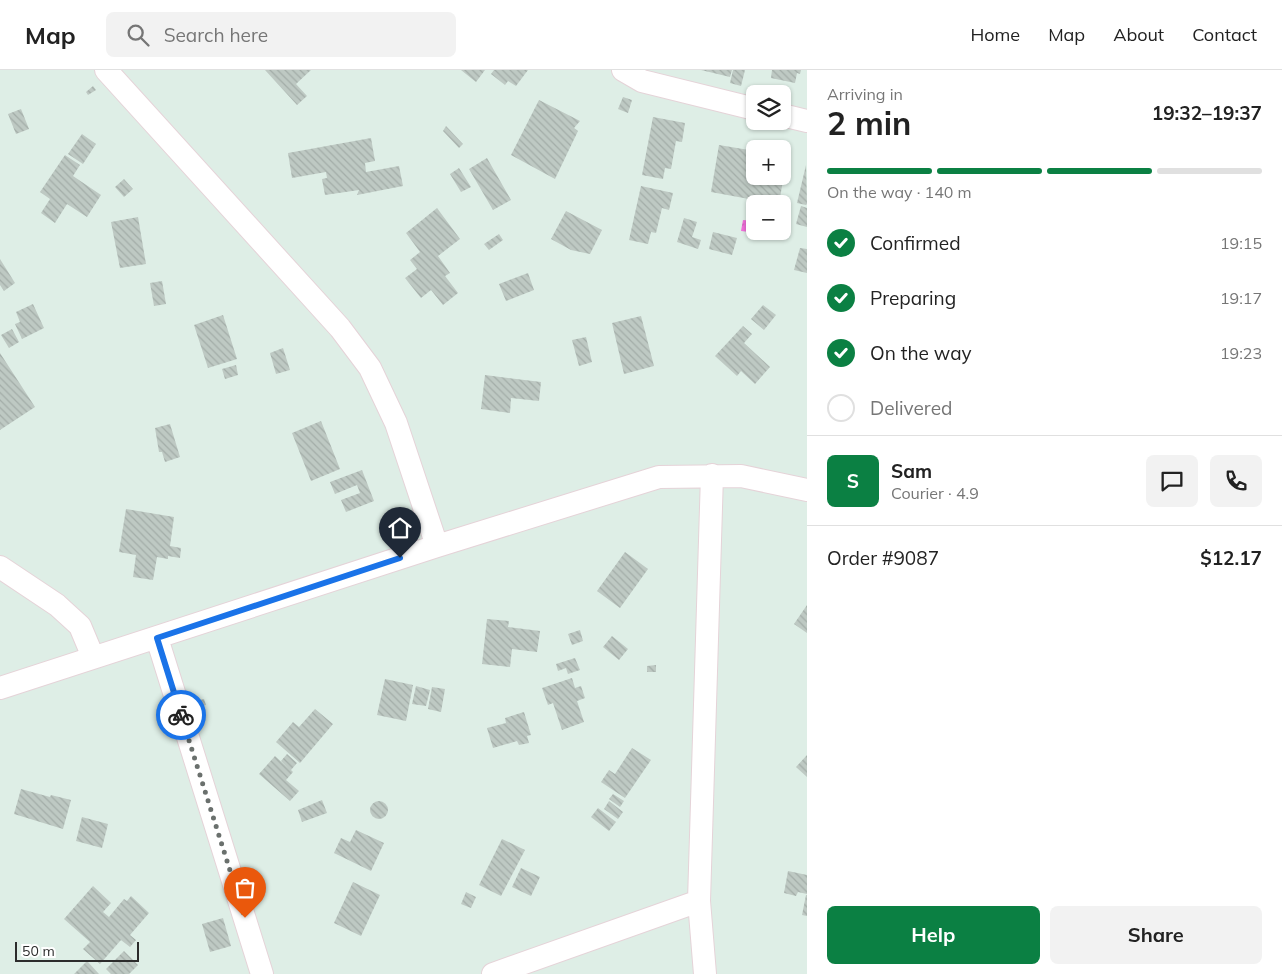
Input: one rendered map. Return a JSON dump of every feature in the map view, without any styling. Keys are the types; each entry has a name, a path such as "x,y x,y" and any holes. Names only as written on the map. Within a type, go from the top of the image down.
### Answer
{"street":[{"path":"106,70 340,328 370,368 396,423 437,546"},
{"path":"623,70 642,81 675,80 746,106"},
{"path":"791,117 807,121"},
{"path":"705,974 699,901 712,475"},
{"path":"0,688 437,546 659,478 712,475 741,476 807,490"},
{"path":"0,566 57,606 80,626 94,657"},
{"path":"157,638 262,974"},
{"path":"493,974 699,901"}],"water":[{"path":"743,220 746,220 746,232 741,231"}],"building":[{"path":"265,70 311,70 296,84 307,96 297,105"},
{"path":"461,70 485,70 476,82"},
{"path":"494,70 528,70 516,86 508,81 505,85 491,74"},
{"path":"701,70 732,70 730,77"},
{"path":"733,70 745,70 741,86 730,83"},
{"path":"772,70 801,70 800,74 797,73 795,83 771,78"},
{"path":"93,86 96,90 88,95 86,92"},
{"path":"623,97 632,100 628,113 618,109"},
{"path":"539,100 580,121 574,128 578,131 555,179 511,155"},
{"path":"21,109 29,129 16,134 8,114"},
{"path":"653,117 685,123 682,142 676,141 671,169 665,168 663,179 642,175"},
{"path":"446,126 463,144 459,148 443,131"},
{"path":"82,134 96,144 83,164 68,154"},
{"path":"371,138 375,161 365,163 366,172 399,166 403,186 357,195 359,190 325,195 322,179 327,178 326,172 292,178 288,153"},
{"path":"719,145 746,150 746,185 782,185 780,195 746,195 746,198 711,192"},
{"path":"65,155 80,165 73,176 101,195 87,217 67,204 55,223 41,213 50,199 40,192"},
{"path":"487,158 511,200 493,210 469,169"},
{"path":"806,165 807,204 806,205 797,203"},
{"path":"459,168 471,187 461,192 450,174"},
{"path":"124,179 133,189 124,197 115,187"},
{"path":"641,186 673,193 669,210 662,208 656,233 651,232 648,244 629,240"},
{"path":"801,206 807,208 807,227 796,224"},
{"path":"437,208 460,239 438,256 450,273 445,276 458,293 443,305 431,290 421,298 405,278 417,269 410,260 420,252 406,233"},
{"path":"566,211 602,230 590,254 571,250 551,239"},
{"path":"138,217 146,264 120,268 111,222"},
{"path":"684,218 697,222 692,237 701,240 698,249 677,242"},
{"path":"713,232 737,238 732,255 709,249"},
{"path":"499,234 503,240 489,250 484,244"},
{"path":"800,248 807,249 807,273 794,270"},
{"path":"0,259 15,283 4,291 0,285"},
{"path":"528,273 534,290 506,301 499,284"},
{"path":"162,281 166,304 154,306 150,283"},
{"path":"33,304 44,328 22,339 15,324 20,322 16,312"},
{"path":"763,305 776,315 764,330 751,319"},
{"path":"223,315 237,359 208,368 194,325"},
{"path":"641,316 654,366 624,374 612,323"},
{"path":"743,326 752,334 744,343 770,367 755,384 741,371 737,376 715,356"},
{"path":"12,329 19,342 9,348 1,335"},
{"path":"586,337 592,362 579,366 572,340"},
{"path":"283,348 290,370 276,374 270,353"},
{"path":"0,353 35,407 0,430"},
{"path":"236,365 238,375 225,379 222,369"},
{"path":"485,375 541,382 539,401 511,398 510,413 481,409"},
{"path":"321,421 340,469 311,481 292,433"},
{"path":"170,424 180,457 165,462 162,452 159,452 155,428"},
{"path":"362,470 374,501 346,512 341,500 360,493 357,485 335,494 330,482"},
{"path":"126,509 174,517 170,546 181,548 180,558 168,556 168,559 157,557 153,580 133,577 136,555 119,552"},
{"path":"625,552 648,569 620,608 597,591"},
{"path":"807,605 807,633 794,624"},
{"path":"487,619 509,621 508,627 540,631 537,652 512,649 510,667 482,664"},
{"path":"580,630 583,641 572,645 568,634"},
{"path":"612,636 628,649 619,660 603,647"},
{"path":"575,658 580,670 568,674 566,668 558,671 556,664"},
{"path":"656,665 656,672 647,672 647,666"},
{"path":"572,678 575,688 581,686 585,698 577,701 584,722 562,730 553,703 548,705 542,688"},
{"path":"385,679 413,685 406,721 377,715"},
{"path":"416,686 430,690 426,706 412,704"},
{"path":"432,687 445,689 441,712 428,709"},
{"path":"204,699 206,705 202,706 200,700"},
{"path":"315,709 333,724 300,763 276,742 293,722 299,727"},
{"path":"524,712 531,735 527,736 529,743 519,745 517,741 493,748 487,728 506,723 505,718"},
{"path":"632,748 651,760 625,798 601,782 609,770 615,774"},
{"path":"287,754 297,763 291,770 293,772 286,780 299,791 290,801 259,774 275,756 288,768 281,761"},
{"path":"807,755 807,777 796,767"},
{"path":"21,789 50,797 51,795 71,800 63,829 14,814"},
{"path":"613,794 624,801 620,807 609,799"},
{"path":"322,800 327,813 302,822 298,810"},
{"path":"375,801 383,801 388,806 386,817 375,819 370,814 370,806"},
{"path":"609,801 623,812 618,819 604,809"},
{"path":"598,808 616,822 609,831 591,817"},
{"path":"82,817 108,824 102,848 76,841"},
{"path":"356,830 384,843 371,871 334,853 341,838 350,842"},
{"path":"502,839 525,850 501,896 479,885"},
{"path":"521,868 540,877 531,896 512,887"},
{"path":"788,871 807,875 807,894 798,892 796,896 784,893"},
{"path":"353,882 380,895 361,936 334,923"},
{"path":"93,886 111,903 103,912 109,917 124,899 127,901 131,896 149,913 130,935 136,940 130,947 121,940 100,964 83,949 90,942 64,919"},
{"path":"466,892 476,897 471,908 461,904"},
{"path":"807,895 807,916 802,915"},
{"path":"223,918 231,946 210,952 202,924"},
{"path":"124,951 138,965 129,974 111,974 106,969"},
{"path":"87,961 99,974 74,974"}],"way so far":[{"path":"181,715 245,918"}],"route":[{"path":"181,715 157,638 400,558"}]}
